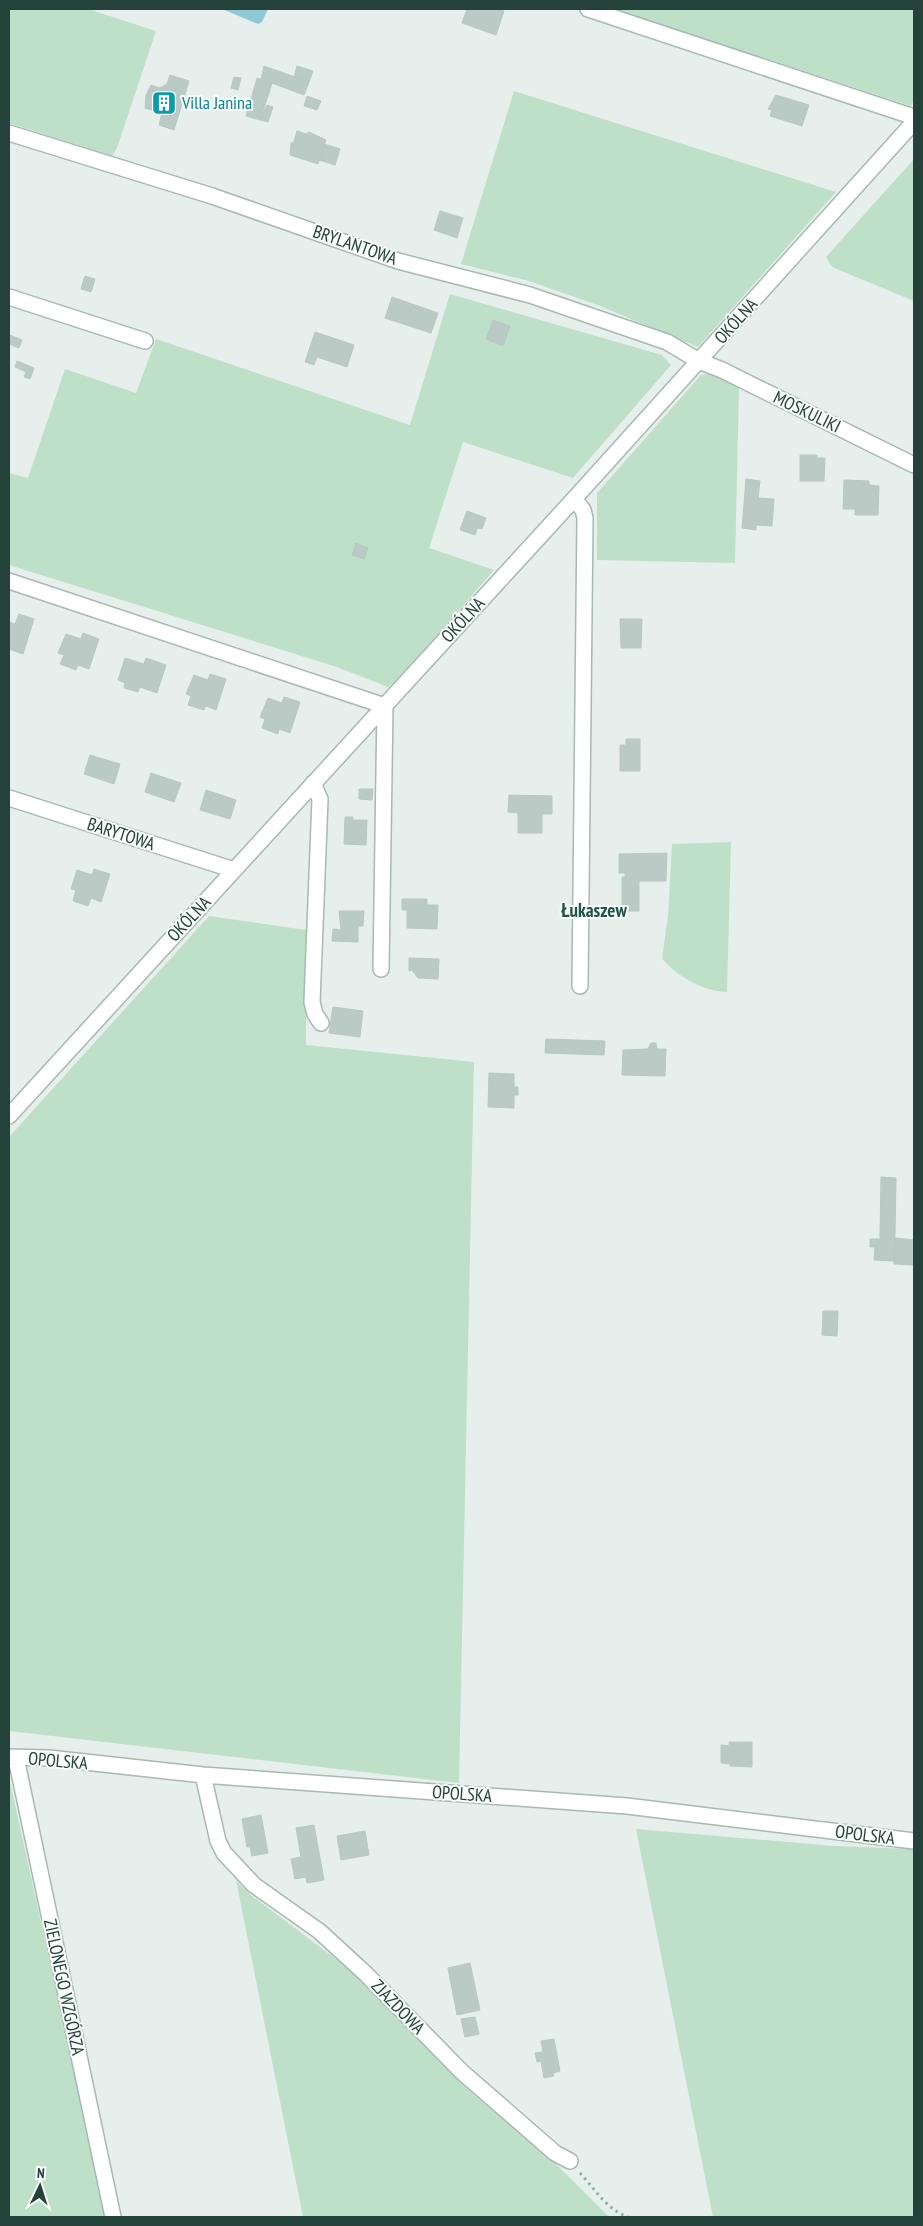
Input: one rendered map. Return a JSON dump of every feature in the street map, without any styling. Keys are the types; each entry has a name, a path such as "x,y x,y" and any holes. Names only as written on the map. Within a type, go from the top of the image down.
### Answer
{"street":[{"path":"588,9 914,122"},
{"name":"OKÓLNA","path":"9,1116 574,499 914,122"},
{"name":"BRYLANTOWA","path":"9,133 212,196 398,260 530,295 666,342 699,361"},
{"path":"9,297 145,341"},
{"name":"MOSKULIKI","path":"699,361 722,370 914,465"},
{"path":"574,499 583,510 585,518 580,986"},
{"path":"9,581 385,706 380,969"},
{"path":"314,783 320,799 312,1002 315,1014 321,1023"},
{"name":"BARYTOWA","path":"9,798 234,870"},
{"name":"OPOLSKA","path":"12,1757 49,1758 203,1776 627,1806 914,1841"},
{"name":"ZIELONEGO WZGÓRZA","path":"12,1757 113,2217"},
{"name":"ZJAZDOWA","path":"203,1776 218,1841 224,1853 254,1885 319,1931 366,1974 462,2072 555,2153 570,2161"}],"path":[{"path":"570,2161 602,2201 620,2214 628,2217"}],"green space":[{"path":"9,9 88,9 156,31 117,148 112,156 9,123"},
{"path":"613,9 914,9 914,100 911,106"},
{"path":"514,91 836,192 698,347 600,306 529,281 461,264"},
{"path":"914,159 914,301 832,267 826,257"},
{"path":"450,294 662,355 671,365 573,478 463,442 429,548 494,570 401,677 388,687 337,667 9,565 9,473 28,478 65,369 136,393 156,339 410,425"},
{"path":"711,373 739,388 735,563 597,560 597,493 701,375"},
{"path":"731,842 727,992 709,989 691,982 668,966 662,959 668,915 672,844"},
{"path":"209,916 306,930 306,1045 474,1062 459,1783 9,1731 9,1137"},
{"path":"9,1777 106,2217 9,2217"},
{"path":"636,1829 834,1846 914,1849 914,2217 713,2217"},
{"path":"236,1880 251,1895 349,1969 464,2086 554,2162 607,2215 612,2217 303,2217"}],"water":[{"path":"222,9 268,9 262,22 258,24"}],"building":[{"path":"467,9 496,9 504,11 496,35 462,23"},
{"path":"264,66 309,82 304,95 261,79"},
{"path":"297,66 313,71 309,82 294,77"},
{"name":"Villa Janina","path":"170,75 189,81 174,130 159,125 163,110 159,108 158,112 145,108 146,95 151,85 160,88 167,84"},
{"path":"234,77 241,78 238,90 231,88"},
{"path":"257,78 272,83 268,96 253,92"},
{"path":"253,92 268,96 260,120 246,116"},
{"path":"776,95 809,105 802,126 770,116 772,110 768,109"},
{"path":"307,96 321,101 317,110 304,106"},
{"path":"267,105 273,107 268,122 260,120"},
{"path":"297,131 306,134 309,132 326,140 318,164 290,155 291,143 294,142"},
{"path":"324,144 340,149 335,165 319,160"},
{"path":"440,211 463,218 457,238 434,230"},
{"path":"85,276 95,279 91,292 81,289"},
{"path":"392,297 438,313 431,333 385,318"},
{"path":"493,320 510,326 503,346 486,339"},
{"path":"315,332 354,345 347,367 317,357 314,365 305,362"},
{"path":"10,335 22,340 19,348 9,344"},
{"path":"17,361 34,368 30,379 24,377 26,372 15,367"},
{"path":"800,455 817,455 817,458 825,458 824,481 800,481"},
{"path":"746,479 760,481 758,498 774,499 772,526 756,525 756,530 742,528"},
{"path":"844,480 869,481 869,485 879,486 878,515 855,515 855,509 843,509"},
{"path":"467,511 486,518 482,529 477,528 475,535 460,530"},
{"path":"356,543 368,548 364,559 352,555"},
{"path":"19,614 34,619 23,654 9,649 9,622 15,624"},
{"path":"620,619 642,619 641,648 621,648"},
{"path":"83,633 99,639 89,669 78,665 76,670 60,664 64,655 58,653 66,634 81,639"},
{"path":"125,658 144,664 146,658 166,665 157,693 140,687 138,692 124,688 125,683 118,680"},
{"path":"210,674 226,679 216,710 206,706 204,710 188,705 191,696 186,694 194,675 208,680"},
{"path":"284,697 300,702 290,733 279,729 278,734 262,728 265,719 260,717 268,698 282,703"},
{"path":"626,739 640,739 640,771 620,771 620,745 626,745"},
{"path":"90,755 120,764 114,784 84,774"},
{"path":"151,773 181,783 174,802 145,792"},
{"path":"359,789 373,789 372,800 359,799"},
{"path":"206,790 236,800 230,819 200,810"},
{"path":"509,795 552,796 552,814 542,814 542,833 518,833 518,813 508,812"},
{"path":"345,817 353,817 353,820 367,820 366,845 344,844"},
{"path":"667,853 666,881 639,881 639,911 622,911 622,877 625,877 625,873 619,873 619,854"},
{"path":"94,869 110,874 101,902 91,898 88,906 73,901 76,890 71,889 77,870 92,875"},
{"path":"402,899 427,899 427,905 438,905 437,929 407,928 407,910 402,910"},
{"path":"339,911 364,911 363,926 358,926 358,942 332,941 333,929 341,930"},
{"path":"409,958 439,959 438,979 418,978 412,970 409,971"},
{"path":"333,1007 363,1011 360,1037 329,1033"},
{"path":"546,1039 605,1041 604,1055 545,1053"},
{"path":"651,1043 656,1043 657,1049 666,1049 665,1076 622,1075 623,1050 648,1049"},
{"path":"489,1073 514,1074 514,1087 518,1087 518,1095 514,1095 514,1108 488,1107"},
{"path":"881,1177 896,1178 895,1235 880,1235"},
{"path":"880,1235 895,1235 894,1261 874,1260 875,1247 870,1247 870,1239 880,1239"},
{"path":"895,1238 914,1240 914,1265 894,1264"},
{"path":"823,1311 838,1311 837,1336 822,1335"},
{"path":"729,1742 752,1742 752,1767 730,1766 730,1764 721,1763 721,1745 729,1746"},
{"path":"261,1815 268,1853 252,1856 250,1847 247,1847 242,1819"},
{"path":"314,1825 324,1880 307,1883 306,1877 295,1879 291,1859 301,1857 296,1828"},
{"path":"365,1831 369,1855 341,1860 337,1836"},
{"path":"470,1963 480,2010 457,2015 448,1968"},
{"path":"475,2017 479,2034 465,2037 461,2019"},
{"path":"554,2039 560,2071 553,2073 554,2076 544,2078 541,2061 537,2062 535,2053 543,2052 541,2041"}],"place":[{"name":"Villa Janina","path":"164,103"}],"district":[{"name":"Łukaszew","path":"594,910"}]}
